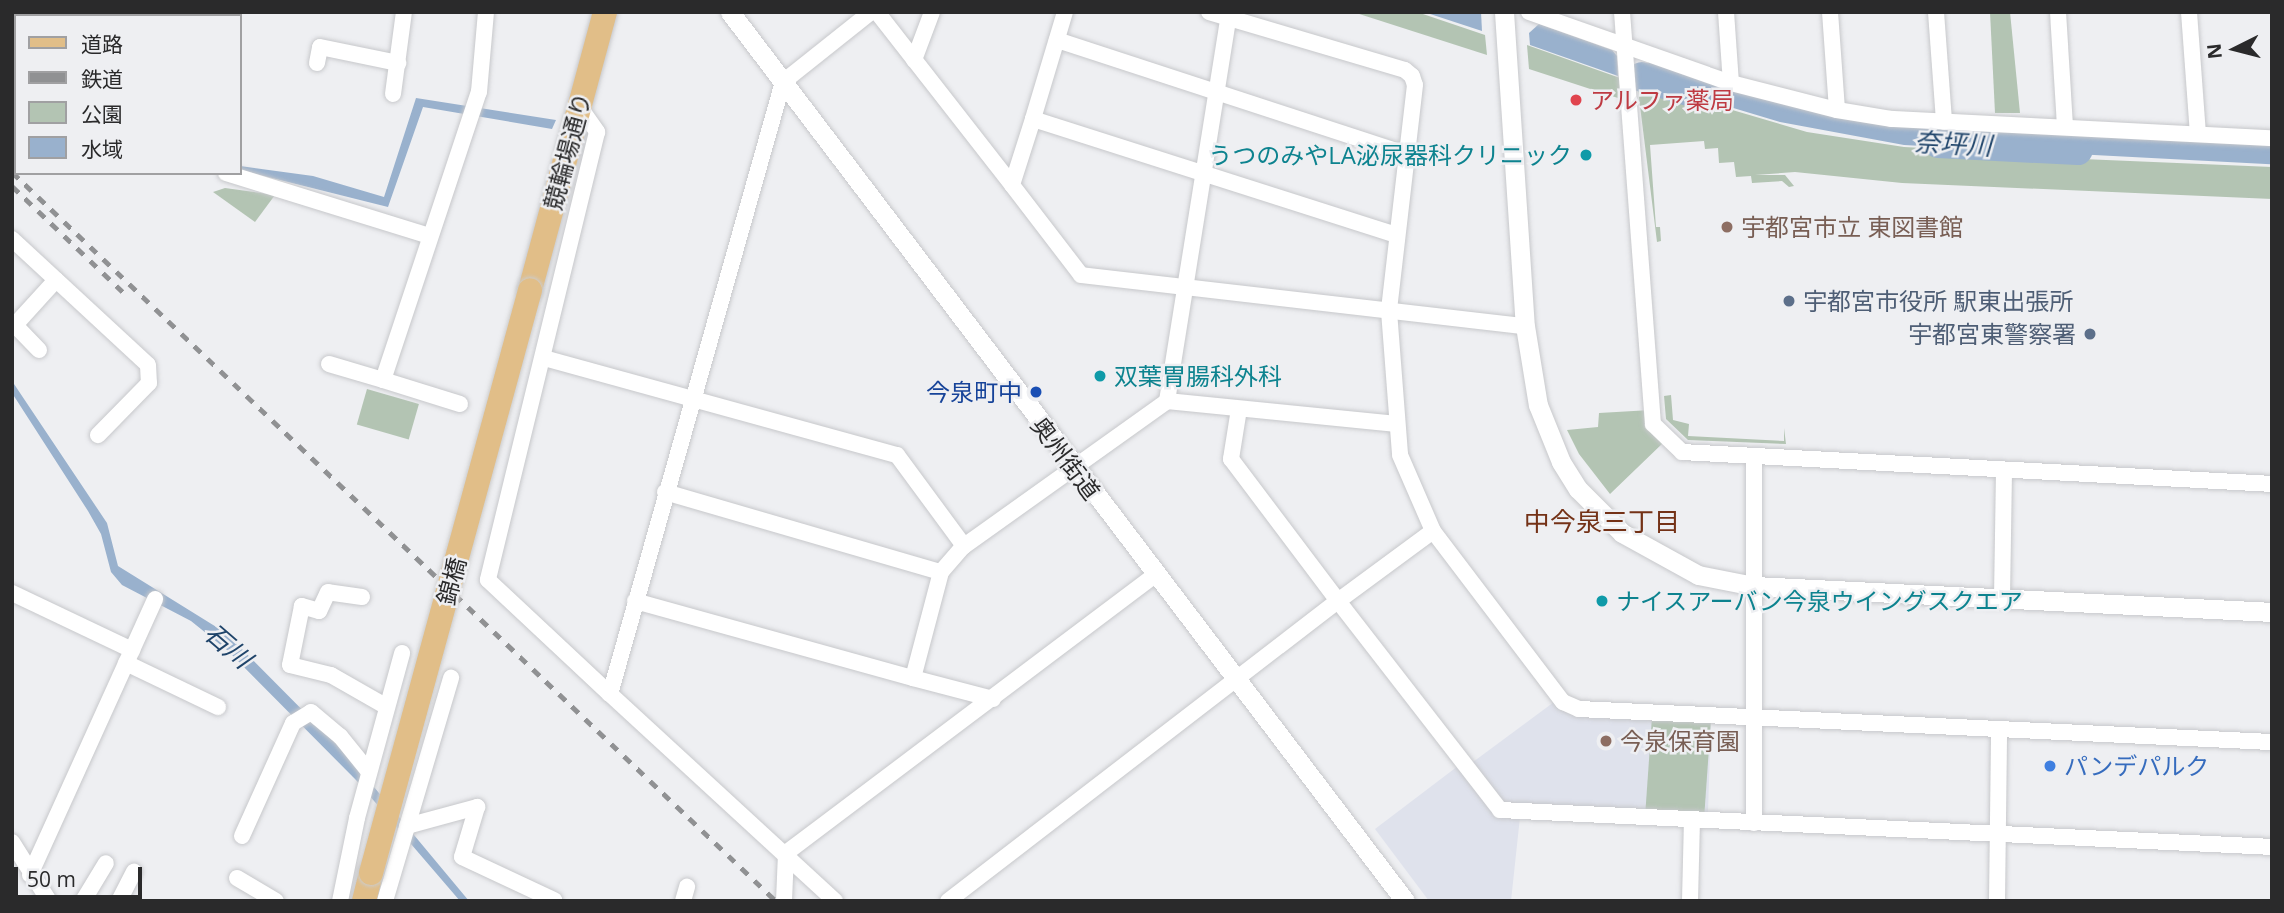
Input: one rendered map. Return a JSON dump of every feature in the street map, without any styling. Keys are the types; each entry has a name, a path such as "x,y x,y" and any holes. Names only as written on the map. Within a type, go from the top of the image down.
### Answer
{"main road":[{"name":"競輪場通り","path":"530,290 605,12"},
{"name":"錦橋","path":"364,901 530,290"}],"street":[{"path":"393,94 404,12"},
{"path":"383,380 479,92 486,12"},
{"name":"奥州街道","path":"730,12 1154,576 1405,901"},
{"path":"610,694 691,398 783,82 871,12"},
{"path":"877,12 1081,275 1525,326"},
{"path":"914,61 932,12"},
{"path":"1012,185 1065,12"},
{"path":"1209,12 1405,70 1415,85 1389,311 1400,455 1433,531 1563,702 1579,709 2272,742"},
{"path":"1504,12 1525,326 1538,405 1561,462 1578,489 1622,533 1651,552 1698,575 1754,586 2272,612"},
{"path":"1529,12 1731,83 1837,110 1944,122 2065,125 2272,138"},
{"path":"1622,12 1653,424 1682,452 2272,484"},
{"path":"1726,12 1731,83"},
{"path":"1830,12 1837,110"},
{"path":"1936,12 1944,122"},
{"path":"2058,12 2065,125"},
{"path":"2189,12 2198,134"},
{"path":"1167,401 1228,19"},
{"path":"1057,40 1406,154"},
{"path":"317,63 320,47 398,63"},
{"path":"579,106 597,132 488,580 835,901"},
{"path":"1033,119 1396,235"},
{"path":"232,175 429,236"},
{"path":"12,239 148,365 149,383 98,435"},
{"path":"39,350 15,325 56,280"},
{"path":"544,358 897,455 964,546"},
{"path":"330,364 460,404"},
{"path":"913,678 941,572 964,546 1075,470 1167,401 1397,424"},
{"path":"1239,409 1231,459 1500,810 2272,847"},
{"path":"1754,457 1754,823"},
{"path":"2002,598 2004,470"},
{"path":"665,492 941,572"},
{"path":"948,901 1433,531"},
{"path":"786,853 1154,576"},
{"path":"362,597 328,592 319,611 302,606 290,665 331,675 387,707"},
{"path":"12,593 218,708"},
{"path":"30,875 155,599"},
{"path":"635,601 993,699"},
{"path":"340,901 369,772 402,653"},
{"path":"385,901 451,678"},
{"path":"242,836 293,723 311,712 340,736 369,772"},
{"path":"1997,901 1999,729"},
{"path":"407,826 477,807 462,857 554,900"},
{"path":"1690,901 1692,821"},
{"path":"12,842 30,875 49,901"},
{"path":"784,901 786,853"},
{"path":"83,901 106,863"},
{"path":"119,901 134,872"},
{"path":"237,878 276,901"}],"shaded area":[{"name":"今泉保育園","path":"1554,702 1711,721 1708,812 1502,804 1473,762"},
{"path":"1458,766 1520,817 1511,901 1429,901 1375,829"}],"green space":[{"path":"1353,12 1417,12 1485,35 1487,55"},
{"path":"1990,12 2010,12 2020,113 1995,113"},
{"path":"1527,45 1620,78 1621,99 1529,69"},
{"path":"1637,82 1807,132 1904,147 1979,151 1981,127 2037,130 2035,157 2272,167 2272,199 1902,183 1795,172 1755,175 1785,175 1794,186 1789,187 1782,181 1752,183 1751,176 1736,177 1734,162 1719,163 1718,148 1705,149 1704,141 1650,145 1656,227 1660,227 1661,241 1657,242"},
{"path":"225,188 275,195 255,222 213,192"},
{"path":"367,389 419,404 409,439 357,425"},
{"path":"1671,395 1673,420 1689,424 1688,436 1784,441 1784,428 1786,444 1688,440 1666,419 1664,396"},
{"path":"1651,410 1664,442 1610,494 1579,454 1567,430 1598,427 1599,413"},
{"path":"1652,717 1711,721 1704,814 1646,810"}],"water":[{"path":"1424,12 1481,12 1482,31"},
{"path":"1539,24 1612,50 1617,56 1618,76 1530,45 1529,33"},
{"path":"1648,60 1774,101 1979,130 1979,149 1904,145 1780,122 1650,83"},
{"path":"416,98 556,120 552,129 423,107 388,207 242,170 242,166 313,176 384,197"},
{"path":"2038,130 2272,142 2271,164 2037,152"},
{"name":"石川","path":"12,381 107,523 118,566 226,633 349,757 469,901 460,901 356,780 227,650 191,621 122,585 111,572 101,534 12,393"}],"waterway":[{"name":"奈坪川","path":"1642,77 1688,91"},
{"name":"奈坪川","path":"1938,143 2078,150"}],"railway":[{"path":"15,175 776,901"},
{"path":"12,186 125,294"}],"place":[{"name":"アルファ薬局","path":"1576,100"},
{"name":"うつのみやLA泌尿器科クリニック","path":"1586,155"},
{"name":"宇都宮市立 東図書館","path":"1727,227"},
{"name":"宇都宮市役所 駅東出張所","path":"1789,301"},
{"name":"宇都宮東警察署","path":"2090,334"},
{"name":"双葉胃腸科外科","path":"1100,376"},
{"name":"今泉町中","path":"1036,392"},
{"name":"ナイスアーバン今泉ウイングスクエア","path":"1602,601"},
{"name":"今泉保育園","path":"1606,741"},
{"name":"パンデパルク","path":"2050,766"}],"district":[{"name":"中今泉三丁目","path":"1602,522"}]}
